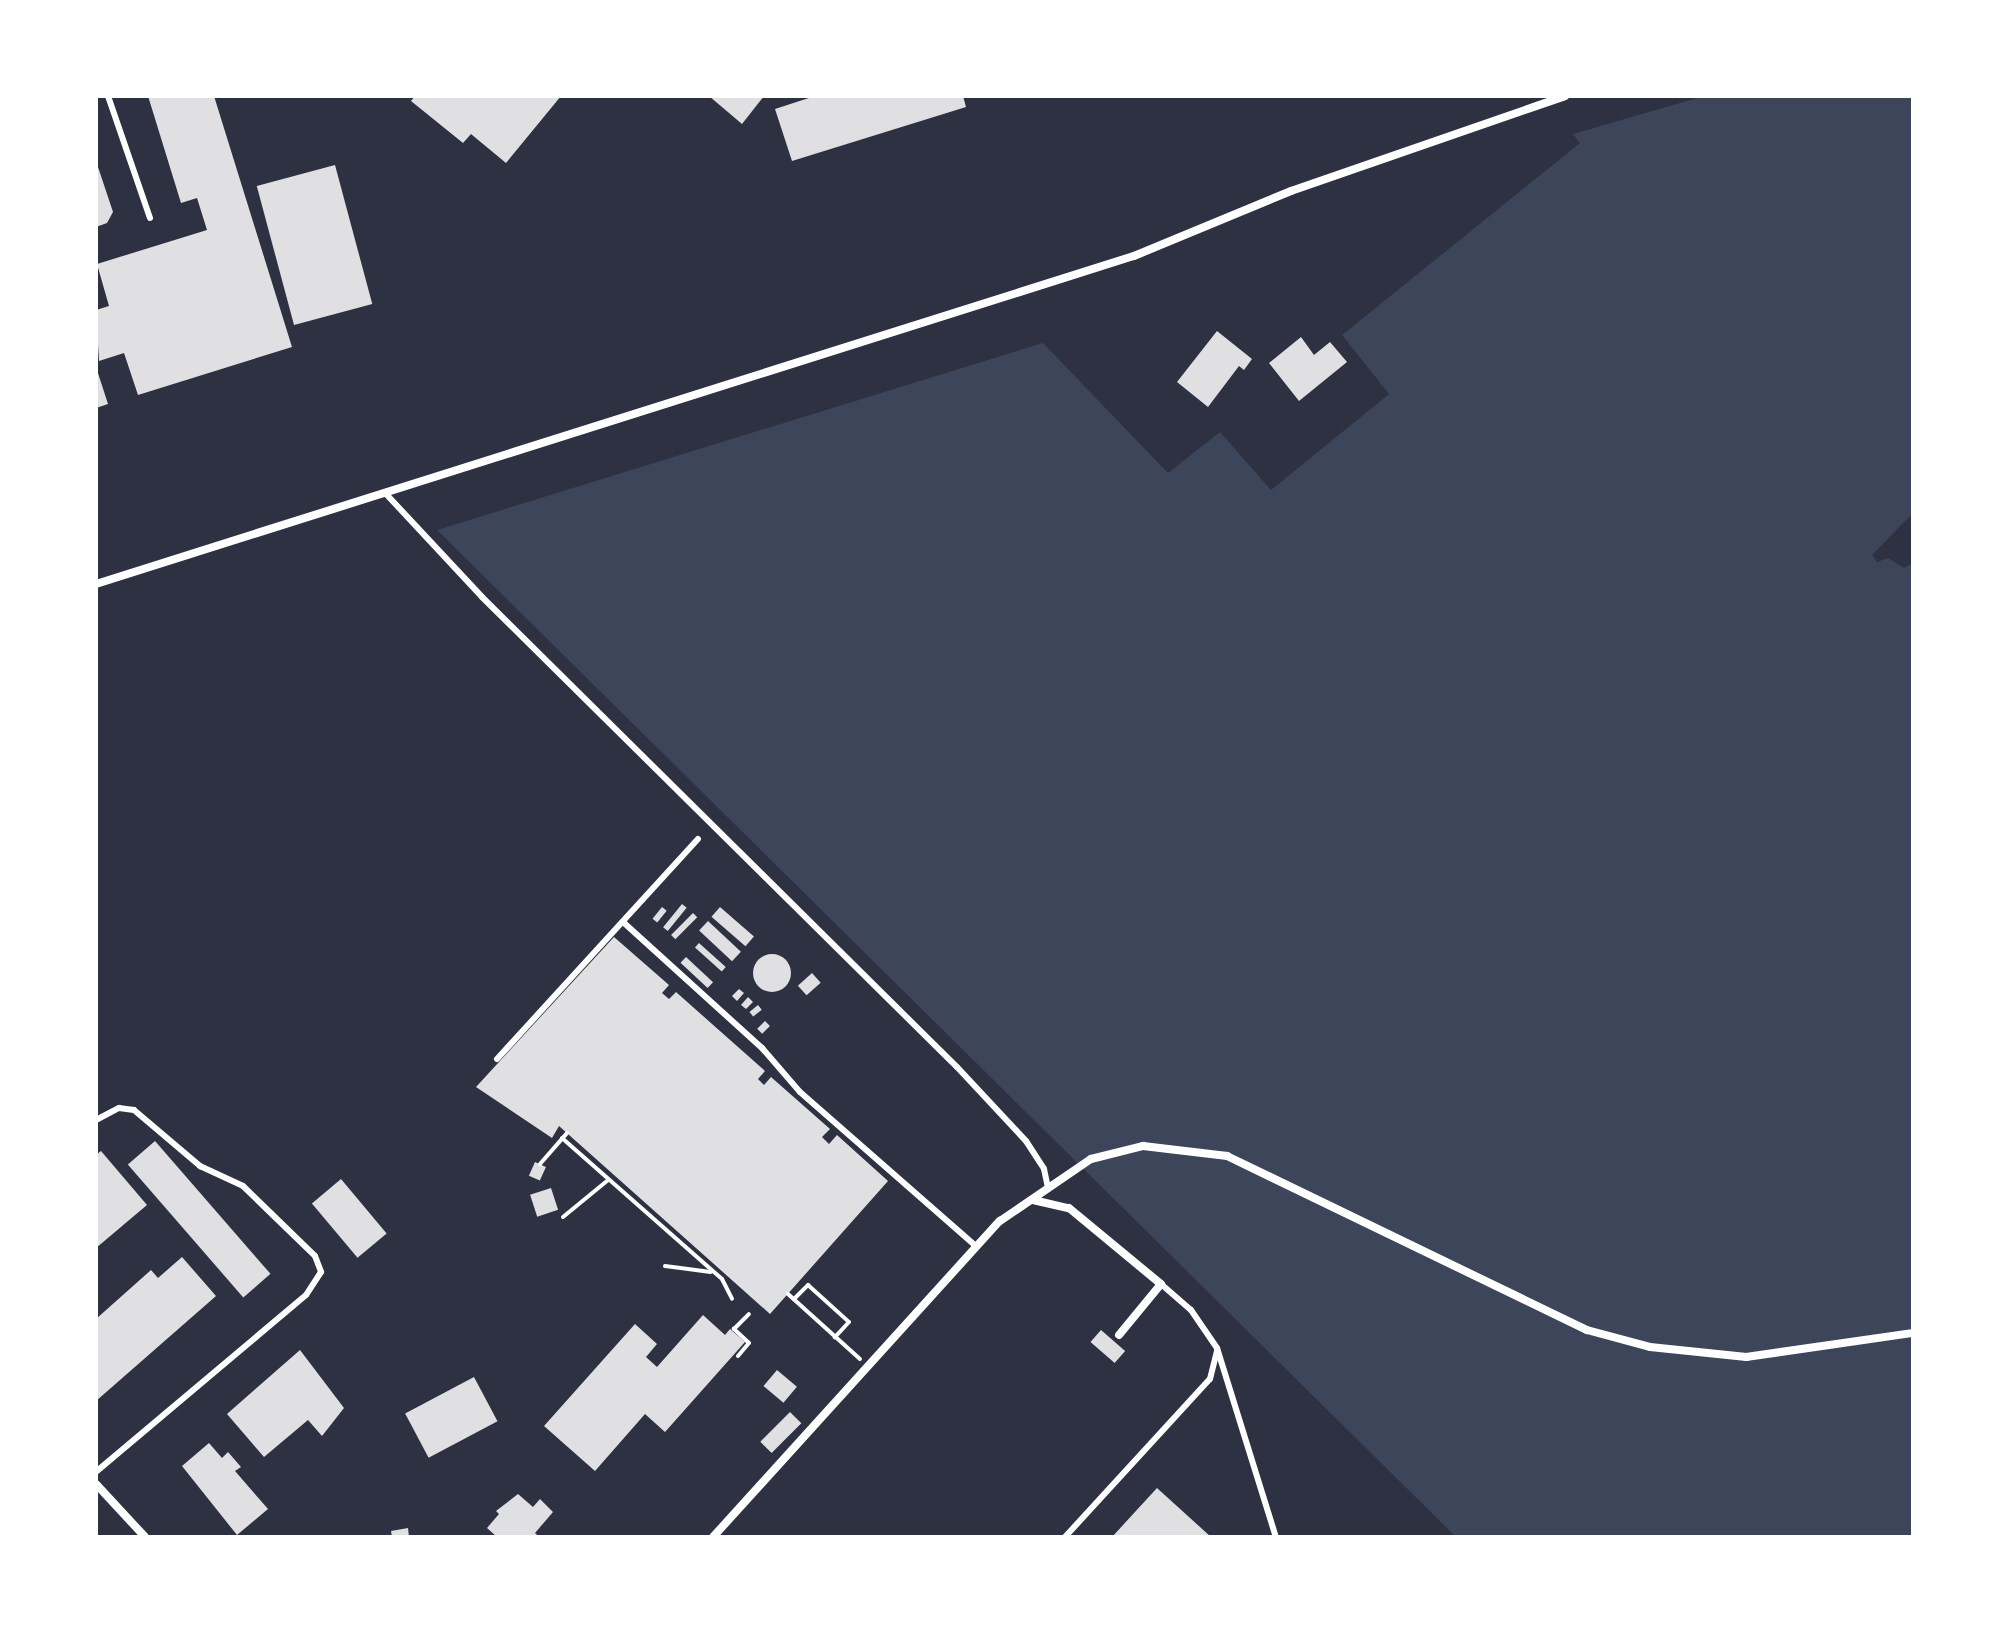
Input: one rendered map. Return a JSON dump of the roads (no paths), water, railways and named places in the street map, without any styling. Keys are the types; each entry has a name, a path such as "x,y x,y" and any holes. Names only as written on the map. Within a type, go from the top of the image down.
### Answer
{"street":[{"path":"96,584 387,495 1134,256 1291,191 1565,96"},
{"path":"713,1537 1000,1221 1091,1159 1143,1146 1183,1147 1227,1156 1273,1175 1573,1323 1650,1347 1746,1357 1913,1333"},
{"path":"1033,1200 1069,1208 1161,1284 1119,1335"},
{"path":"96,1484 145,1537"}],"lane":[{"path":"108,96 150,218"},
{"path":"387,495 482,597 957,1067 1026,1141 1044,1169 1048,1188"},
{"path":"497,1059 698,839"},
{"path":"623,922 762,1048 800,1092 976,1246"},
{"path":"96,1120 119,1108 142,1115 200,1166 243,1186 315,1256 321,1272 306,1295 96,1472"},
{"path":"1161,1284 1191,1310 1217,1348 1276,1537"},
{"path":"1065,1537 1210,1379 1217,1348"}]}
